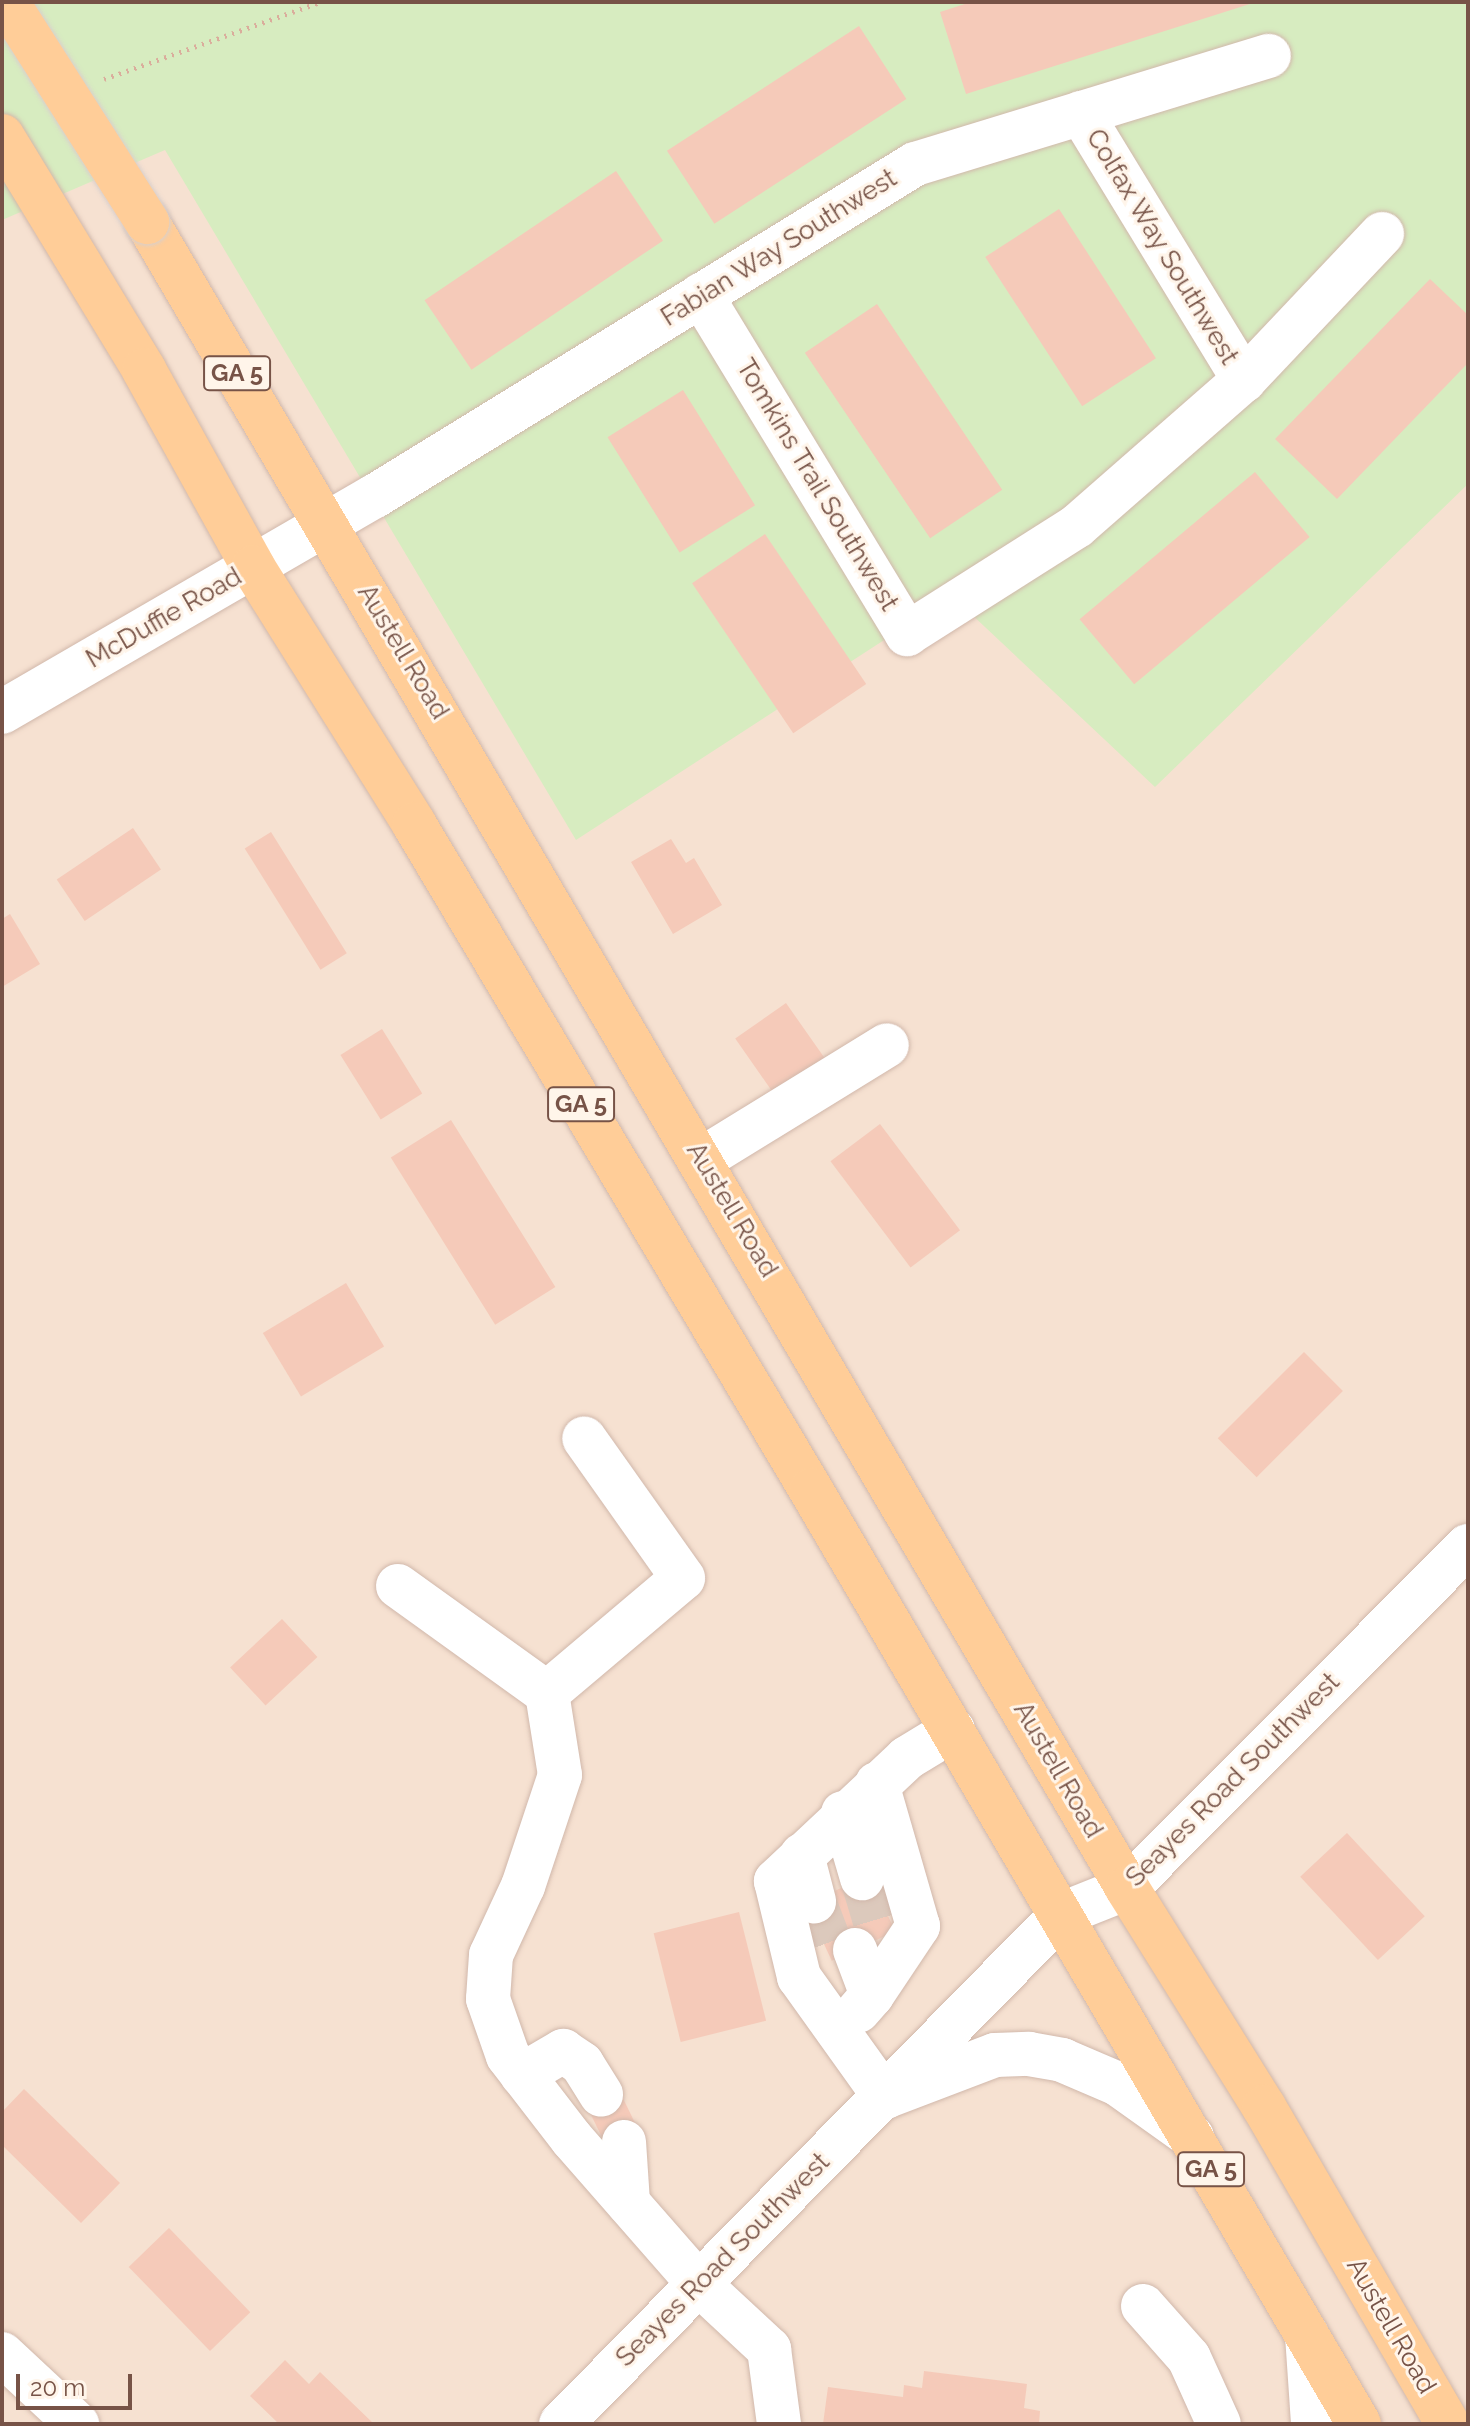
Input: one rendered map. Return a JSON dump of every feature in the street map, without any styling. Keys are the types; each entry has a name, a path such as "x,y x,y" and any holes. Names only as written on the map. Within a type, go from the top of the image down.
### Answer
{"main road":[{"name":"Austell Road","path":"7,2 147,222 327,524 1127,1888 1264,2107 1448,2424"},
{"name":"GA 5","path":"2,136 74,250 253,567 414,824 953,1730 1359,2424"}],"street":[{"name":"Fabian Way Southwest","path":"327,524 915,164 1269,56"},
{"name":"Colfax Way Southwest","path":"1081,113 1244,380"},
{"name":"Tomkins Trail Southwest","path":"701,295 907,634 1077,526 1244,380 1382,234"},
{"name":"McDuffie Road","path":"2,712 327,524"},
{"path":"702,1159 887,1045"},
{"path":"547,1693 683,1578 584,1438"},
{"name":"Seayes Road Southwest","path":"561,2424 1062,1914 1127,1888 1468,1546"},
{"path":"398,1586 547,1693 560,1775 523,1886 491,1955 488,1999 508,2056 628,2203 699,2284 769,2349 779,2424"},
{"path":"885,2097 799,1977 776,1881 907,1758 953,1730"},
{"path":"838,2031 872,1995 918,1926 877,1784"},
{"path":"822,1835 838,1890 822,1835"},
{"path":"857,1949 872,1995"},
{"path":"522,2075 563,2051 582,2064 601,2094"},
{"name":"Seayes Road Southwest","path":"885,2097 995,2055 1029,2054 1062,2060 1118,2084 1192,2137"},
{"path":"624,2142 628,2203"},
{"path":"1143,2306 1189,2358 1219,2424"},
{"path":"1307,2335 1313,2424"},
{"path":"2,2354 77,2424"}],"path":[{"path":"93,84 320,2"}],"shaded area":[{"path":"2,2 1468,2 1468,2424 2,2424"}],"green space":[{"path":"32,2 1468,2 1468,484 1155,787 952,596 576,840 165,150 2,220 2,12"}],"building":[{"path":"971,2 1253,3 966,94 940,12"},
{"path":"859,26 906,99 714,224 667,151"},
{"path":"616,171 663,241 471,370 424,300"},
{"path":"1059,209 1156,358 1082,406 985,257"},
{"path":"1430,279 1468,315 1468,363 1337,499 1275,439"},
{"path":"877,304 1002,490 930,538 805,353"},
{"path":"683,390 755,505 680,552 608,437"},
{"path":"1255,472 1310,537 1134,684 1080,619"},
{"path":"765,534 866,684 793,733 692,583"},
{"path":"133,828 161,869 85,921 57,879"},
{"path":"271,832 347,953 320,970 245,848"},
{"path":"671,839 686,863 694,858 722,905 673,934 631,862"},
{"path":"10,914 40,964 2,987 2,919"},
{"path":"786,1003 826,1060 775,1096 735,1039"},
{"path":"382,1029 422,1093 381,1119 340,1055"},
{"path":"451,1120 555,1287 495,1325 391,1158"},
{"path":"880,1124 960,1230 911,1268 830,1161"},
{"path":"346,1283 384,1346 301,1396 263,1333"},
{"path":"1304,1352 1343,1391 1257,1477 1218,1438"},
{"path":"282,1619 317,1657 266,1705 230,1667"},
{"path":"1347,1833 1425,1916 1378,1960 1300,1877"},
{"path":"869,1875 895,1931 832,1961 806,1905"},
{"path":"739,1912 766,2021 681,2042 654,1933"},
{"path":"617,2086 640,2133 607,2149 585,2102"},
{"path":"24,2089 120,2183 81,2223 2,2145 2,2112"},
{"path":"169,2228 250,2312 210,2351 129,2267"},
{"path":"285,2360 309,2384 320,2372 374,2424 279,2424 250,2396"},
{"path":"924,2371 1027,2384 1024,2408 1040,2411 1039,2424 823,2424 828,2387 903,2397 904,2385 922,2388"}],"tunnel":[{"path":"862,1878 880,1938"},
{"path":"814,1901 836,1959"}]}
